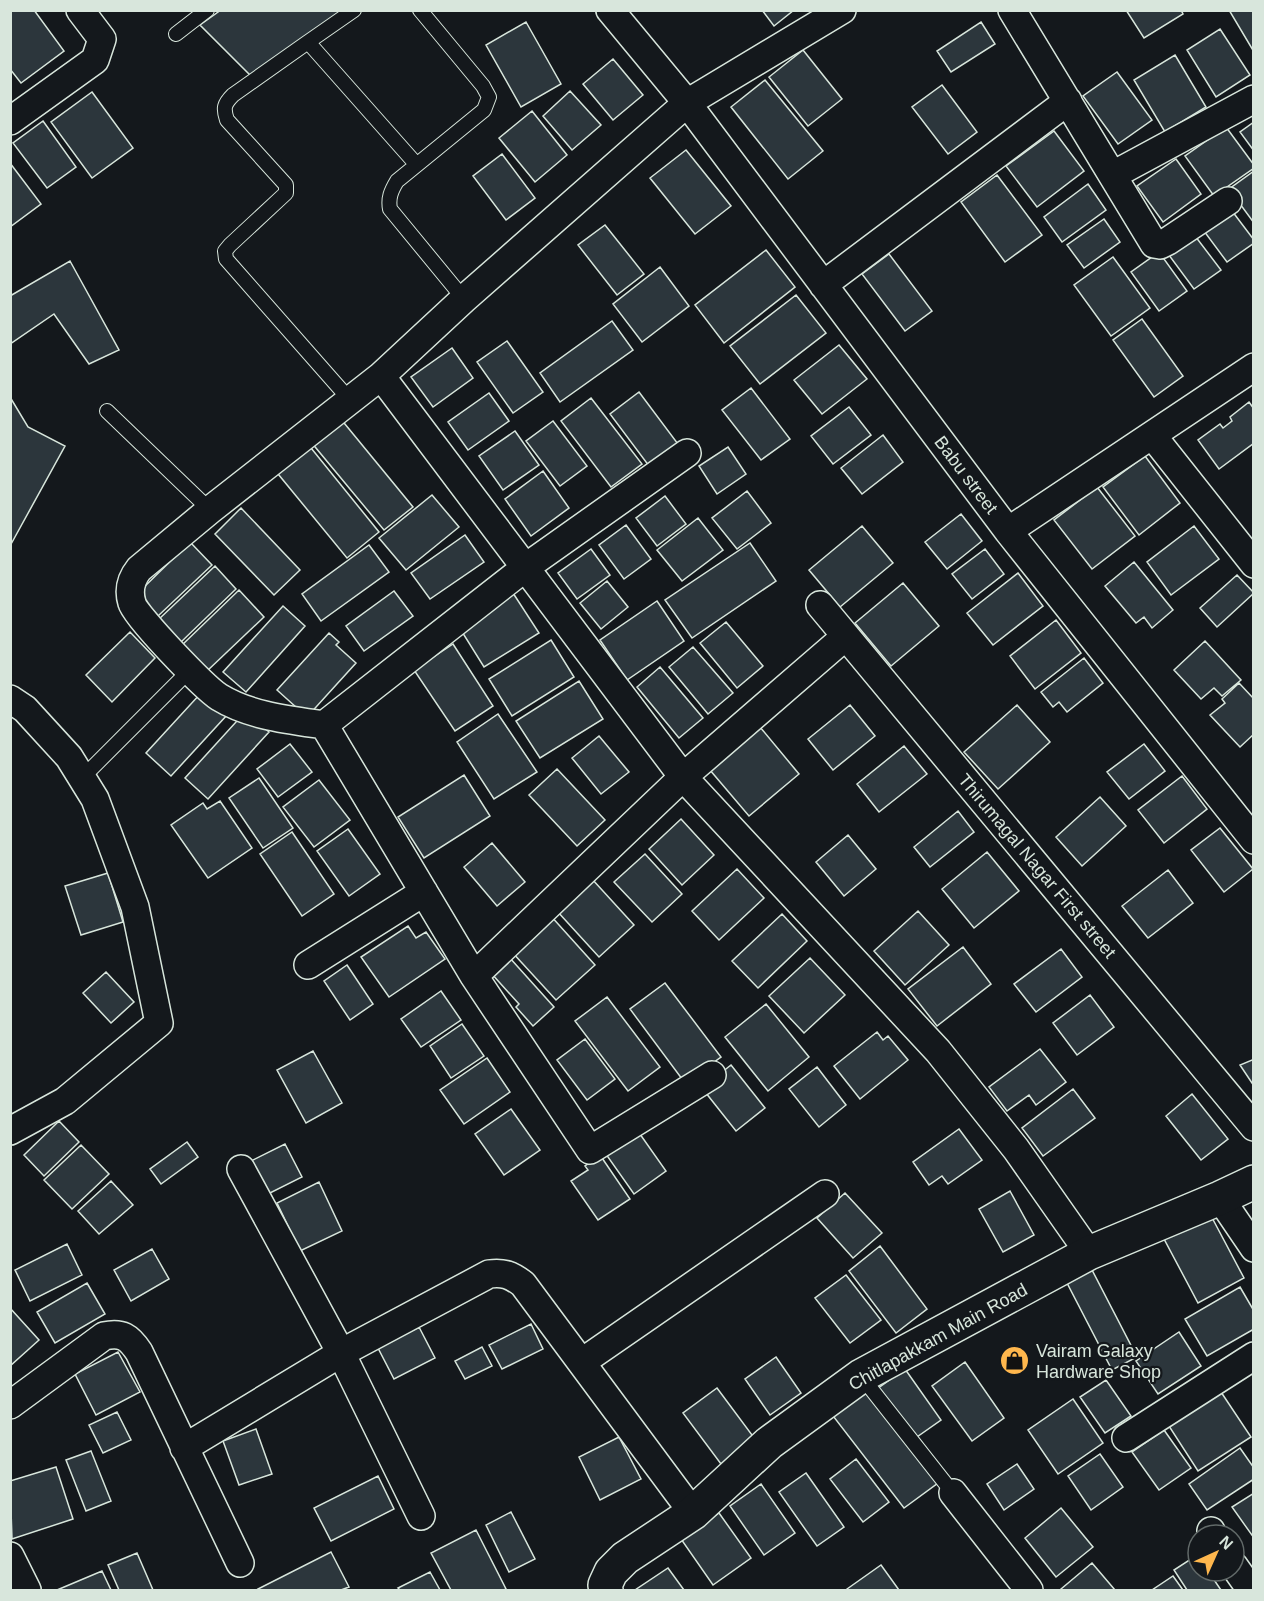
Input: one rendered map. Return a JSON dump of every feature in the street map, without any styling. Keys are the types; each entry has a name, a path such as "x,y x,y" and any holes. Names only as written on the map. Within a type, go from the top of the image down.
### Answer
{"street":[{"path":"10,121 95,60 102,39 80,10"},
{"path":"610,10 687,104"},
{"path":"687,453 526,567 324,725 274,718 219,697 189,671 132,606 130,588 133,577 139,569 210,510 381,376 464,299 687,104 842,10"},
{"path":"1012,10 1154,244 1160,245 1228,201"},
{"path":"1113,175 1254,99"},
{"path":"823,285 1068,101"},
{"name":"Babu street","path":"687,104 1008,531 1254,840"},
{"path":"1008,531 1254,367"},
{"path":"381,376 683,777 938,1051 1016,1149 1089,1253"},
{"path":"1152,435 1254,564"},
{"name":"Thirumagal Nagar First street","path":"820,605 1254,1127"},
{"path":"474,976 683,777 846,636"},
{"path":"10,699 25,709 69,757 95,799 135,907 159,1023 65,1101 10,1131"},
{"path":"324,725 474,976 590,1150 712,1075"},
{"path":"308,965 424,892"},
{"path":"241,1169 341,1353 421,1516"},
{"name":"Chitlapakkam Main Road","path":"602,1589 611,1572 625,1558 693,1513 769,1443 861,1376 1089,1253 1254,1182"},
{"path":"582,1362 825,1194"},
{"path":"1220,1198 1254,1248"},
{"path":"184,1448 341,1353 489,1274 499,1273 511,1275 523,1284 693,1513"},
{"path":"10,1405 104,1336 117,1333 132,1341 240,1563"},
{"path":"1126,1438 1254,1356"},
{"path":"953,1493 1029,1590"},
{"path":"10,1556 27,1590"}],"lane":[{"path":"176,34 207,10"},
{"path":"350,400 226,259 225,251 286,193 286,186 227,120 224,109 233,95 354,10"},
{"path":"420,10 483,86 489,97 484,110 397,181 391,190 390,209 464,299"},
{"path":"308,42 416,164"},
{"path":"107,411 210,510"},
{"path":"82,778 189,671"},
{"path":"861,1376 953,1493"}],"building":[{"path":"10,10 34,10 64,51 21,83 10,69"},
{"path":"221,10 344,10 252,77 200,25"},
{"path":"762,10 794,10 774,26"},
{"path":"1126,10 1181,10 1183,14 1144,38"},
{"path":"1229,10 1254,10 1254,52"},
{"path":"526,22 561,84 521,107 486,45"},
{"path":"981,22 995,44 951,72 937,51"},
{"path":"1220,29 1250,75 1216,97 1187,50"},
{"path":"803,50 842,99 808,126 769,77"},
{"path":"1175,55 1206,107 1165,132 1134,80"},
{"path":"613,59 643,95 613,120 583,84"},
{"path":"1117,72 1152,120 1118,144 1083,96"},
{"path":"765,80 823,151 788,179 731,107"},
{"path":"942,85 977,132 948,154 912,107"},
{"path":"570,91 601,125 572,150 543,116"},
{"path":"92,92 133,148 92,178 51,122"},
{"path":"532,111 567,155 535,182 499,138"},
{"path":"43,121 76,167 47,188 13,143"},
{"path":"1254,122 1254,151 1240,132"},
{"path":"1226,127 1254,168 1214,196 1185,156"},
{"path":"1054,131 1084,171 1037,207 1006,166"},
{"path":"686,150 731,206 695,234 650,178"},
{"path":"502,154 535,198 506,220 473,176"},
{"path":"1176,159 1201,194 1163,222 1137,186"},
{"path":"10,163 41,204 10,227"},
{"path":"1254,171 1254,223 1229,189"},
{"path":"997,175 1042,235 1005,262 961,202"},
{"path":"1088,184 1106,210 1062,242 1044,217"},
{"path":"1226,203 1254,240 1254,243 1227,262 1198,223"},
{"path":"1104,219 1120,242 1084,268 1067,245"},
{"path":"605,225 644,274 617,295 578,245"},
{"path":"1189,228 1221,270 1194,289 1163,247"},
{"path":"766,250 795,287 724,343 695,305"},
{"path":"1159,252 1187,291 1159,311 1131,272"},
{"path":"889,254 932,311 905,331 862,274"},
{"path":"1113,257 1150,308 1111,336 1074,285"},
{"path":"70,261 119,350 89,364 54,314 10,344 10,296"},
{"path":"660,267 689,306 642,342 613,304"},
{"path":"796,295 826,333 760,384 730,346"},
{"path":"1142,319 1183,376 1154,397 1113,340"},
{"path":"612,321 633,350 560,402 540,373"},
{"path":"507,341 543,392 513,413 477,362"},
{"path":"839,345 867,379 822,414 794,380"},
{"path":"452,348 473,378 433,407 411,377"},
{"path":"751,388 790,439 761,460 722,410"},
{"path":"639,392 681,448 652,470 610,414"},
{"path":"489,393 509,421 468,450 448,422"},
{"path":"10,397 28,427 65,446 10,546"},
{"path":"591,398 642,464 611,487 561,421"},
{"path":"1249,402 1254,409 1254,443 1219,469 1198,440 1220,424 1223,428 1232,421 1230,417"},
{"path":"849,407 871,435 833,464 811,436"},
{"path":"340,418 413,507 384,530 311,442"},
{"path":"553,421 587,466 560,486 526,441"},
{"path":"515,431 539,465 503,490 479,456"},
{"path":"883,435 903,462 862,494 841,468"},
{"path":"307,443 379,532 347,558 274,469"},
{"path":"728,447 746,474 717,494 699,466"},
{"path":"1145,456 1180,503 1139,535 1103,487"},
{"path":"543,471 569,508 531,536 505,499"},
{"path":"1097,487 1135,536 1092,569 1054,520"},
{"path":"747,491 771,523 737,549 712,518"},
{"path":"432,495 459,527 406,570 379,538"},
{"path":"665,496 686,524 657,546 636,518"},
{"path":"241,508 300,570 274,595 215,534"},
{"path":"961,514 982,541 947,569 925,542"},
{"path":"698,518 723,550 682,581 657,550"},
{"path":"626,525 651,559 624,579 599,545"},
{"path":"862,526 893,563 840,607 809,570"},
{"path":"1194,526 1219,559 1171,595 1147,562"},
{"path":"465,535 484,562 430,599 411,573"},
{"path":"190,542 212,565 158,616 137,594"},
{"path":"750,543 776,581 692,638 665,600"},
{"path":"369,545 389,572 321,621 302,594"},
{"path":"591,549 610,575 577,599 558,573"},
{"path":"985,549 1004,574 972,599 952,574"},
{"path":"1134,562 1173,610 1152,628 1144,617 1136,623 1105,586"},
{"path":"215,566 236,589 180,643 158,620"},
{"path":"1018,573 1043,606 993,645 967,613"},
{"path":"1237,575 1254,593 1217,627 1200,608"},
{"path":"607,581 628,607 601,629 580,603"},
{"path":"903,583 939,626 891,666 855,623"},
{"path":"239,590 264,617 206,672 181,646"},
{"path":"394,591 413,616 364,651 346,626"},
{"path":"513,593 539,633 484,667 459,627"},
{"path":"657,601 684,641 627,680 600,640"},
{"path":"283,606 305,626 246,692 223,672"},
{"path":"1056,620 1081,653 1035,689 1010,656"},
{"path":"726,622 763,666 737,688 700,643"},
{"path":"130,632 155,658 112,702 86,675"},
{"path":"329,633 339,642 336,645 356,663 307,717 277,690"},
{"path":"551,640 574,677 512,716 489,679"},
{"path":"1205,641 1241,680 1222,696 1214,688 1201,699 1174,670"},
{"path":"453,644 493,706 455,731 414,670"},
{"path":"693,647 733,693 708,714 669,667"},
{"path":"1084,658 1103,683 1067,712 1059,702 1053,707 1041,692"},
{"path":"660,667 703,718 679,738 637,687"},
{"path":"579,681 603,719 540,758 516,721"},
{"path":"1239,683 1254,699 1254,734 1240,747 1210,715 1225,703 1222,699"},
{"path":"201,693 227,715 171,776 146,753"},
{"path":"850,705 875,736 833,770 808,739"},
{"path":"1017,705 1050,742 998,789 964,752"},
{"path":"246,711 269,732 208,799 185,778"},
{"path":"498,714 537,772 494,799 457,742"},
{"path":"755,721 799,774 749,816 704,763"},
{"path":"599,736 629,772 601,794 572,758"},
{"path":"290,744 312,772 278,797 257,769"},
{"path":"1144,744 1165,771 1129,799 1107,772"},
{"path":"904,746 927,774 879,812 857,784"},
{"path":"557,769 605,820 577,846 529,795"},
{"path":"464,775 490,816 424,858 398,817"},
{"path":"1182,776 1207,809 1164,843 1138,810"},
{"path":"259,778 293,828 263,848 229,798"},
{"path":"319,780 350,820 314,847 283,807"},
{"path":"1100,797 1126,826 1082,866 1056,837"},
{"path":"220,801 252,848 208,878 171,825 203,803 207,809"},
{"path":"958,811 974,832 930,867 914,847"},
{"path":"681,819 714,855 682,885 649,849"},
{"path":"1220,828 1253,869 1224,892 1191,850"},
{"path":"348,829 380,874 349,896 317,851"},
{"path":"292,832 334,894 302,916 260,854"},
{"path":"848,835 876,869 844,896 816,862"},
{"path":"492,843 525,882 497,906 464,867"},
{"path":"987,852 1019,891 974,928 942,889"},
{"path":"645,854 682,894 652,922 614,882"},
{"path":"737,869 764,898 719,940 692,911"},
{"path":"1168,870 1193,903 1148,938 1122,906"},
{"path":"108,873 123,922 81,935 65,886"},
{"path":"592,879 634,925 599,957 557,911"},
{"path":"918,911 949,945 905,985 874,951"},
{"path":"782,914 807,941 758,988 732,961"},
{"path":"550,915 595,965 556,1000 511,951"},
{"path":"408,926 416,938 426,932 445,959 389,997 361,957"},
{"path":"963,947 991,984 937,1026 908,989"},
{"path":"1061,949 1082,977 1036,1012 1014,984"},
{"path":"509,957 554,1007 533,1026 516,1007 519,1004 491,973"},
{"path":"810,958 845,995 804,1033 769,996"},
{"path":"347,965 373,1004 350,1020 324,981"},
{"path":"106,972 134,1002 111,1023 83,993"},
{"path":"665,983 721,1057 685,1083 630,1009"},
{"path":"441,991 461,1020 421,1047 401,1019"},
{"path":"1090,995 1114,1027 1077,1055 1053,1023"},
{"path":"607,997 660,1067 628,1091 575,1021"},
{"path":"766,1004 809,1057 768,1091 725,1037"},
{"path":"462,1024 484,1056 451,1078 430,1046"},
{"path":"877,1032 883,1040 888,1036 908,1060 860,1099 834,1066"},
{"path":"585,1039 615,1079 587,1100 557,1060"},
{"path":"1040,1049 1066,1082 1036,1105 1029,1095 1007,1111 989,1087"},
{"path":"313,1051 342,1103 306,1123 277,1070"},
{"path":"487,1058 510,1092 464,1124 440,1090"},
{"path":"1254,1061 1254,1086 1240,1065"},
{"path":"731,1065 765,1108 736,1131 702,1088"},
{"path":"817,1067 846,1105 819,1127 789,1089"},
{"path":"1073,1089 1095,1118 1043,1156 1022,1128"},
{"path":"1192,1094 1228,1139 1201,1160 1166,1116"},
{"path":"511,1109 540,1150 504,1175 475,1134"},
{"path":"59,1121 79,1142 44,1176 24,1155"},
{"path":"635,1127 666,1171 634,1194 603,1150"},
{"path":"959,1129 982,1160 948,1184 942,1176 929,1185 913,1162"},
{"path":"187,1142 198,1157 161,1184 150,1169"},
{"path":"285,1144 302,1177 266,1195 249,1162"},
{"path":"81,1145 109,1174 72,1209 44,1180"},
{"path":"600,1155 630,1199 598,1220 571,1181 588,1170 585,1166"},
{"path":"111,1181 133,1205 99,1234 78,1211"},
{"path":"319,1182 342,1231 300,1251 277,1203"},
{"path":"1010,1191 1034,1235 1003,1252 979,1209"},
{"path":"845,1193 882,1233 853,1258 817,1218"},
{"path":"1209,1212 1244,1278 1198,1303 1163,1237"},
{"path":"67,1244 82,1275 30,1301 15,1270"},
{"path":"880,1246 927,1309 896,1333 849,1271"},
{"path":"152,1249 169,1279 131,1301 114,1270"},
{"path":"1091,1268 1137,1357 1112,1370 1066,1281"},
{"path":"846,1275 881,1320 850,1343 815,1298"},
{"path":"87,1283 105,1314 55,1343 37,1312"},
{"path":"1240,1287 1254,1311 1254,1329 1207,1356 1185,1319"},
{"path":"10,1308 39,1340 10,1366"},
{"path":"531,1324 543,1349 502,1369 489,1345"},
{"path":"419,1327 435,1358 394,1379 378,1348"},
{"path":"1179,1332 1201,1366 1158,1394 1136,1361"},
{"path":"482,1347 492,1366 465,1379 455,1361"},
{"path":"118,1352 140,1392 96,1415 75,1374"},
{"path":"776,1357 801,1393 770,1415 745,1379"},
{"path":"965,1362 1004,1418 972,1441 932,1386"},
{"path":"905,1369 941,1420 914,1439 877,1389"},
{"path":"1106,1380 1131,1416 1105,1433 1080,1397"},
{"path":"865,1386 938,1483 904,1508 830,1412"},
{"path":"717,1388 755,1439 721,1464 683,1413"},
{"path":"1219,1389 1251,1437 1198,1471 1167,1423"},
{"path":"1073,1399 1103,1443 1058,1474 1028,1430"},
{"path":"117,1412 131,1440 103,1453 89,1425"},
{"path":"256,1429 272,1474 239,1485 223,1441"},
{"path":"1164,1430 1191,1468 1159,1490 1132,1452"},
{"path":"619,1437 641,1479 600,1500 579,1457"},
{"path":"1240,1448 1254,1468 1254,1479 1207,1510 1189,1484"},
{"path":"91,1451 111,1501 86,1511 66,1460"},
{"path":"1100,1454 1123,1487 1091,1510 1068,1476"},
{"path":"856,1459 889,1502 863,1522 830,1479"},
{"path":"1017,1464 1034,1489 1004,1510 987,1484"},
{"path":"56,1467 73,1519 12,1539 10,1481"},
{"path":"806,1473 844,1527 817,1546 779,1492"},
{"path":"378,1476 394,1509 331,1541 314,1508"},
{"path":"761,1484 795,1533 764,1555 730,1506"},
{"path":"1254,1493 1254,1538 1246,1523 1243,1523 1232,1507"},
{"path":"1061,1508 1093,1547 1056,1577 1025,1538"},
{"path":"511,1512 535,1559 509,1572 486,1525"},
{"path":"719,1513 751,1558 713,1585 681,1539"},
{"path":"476,1530 506,1589 504,1590 451,1590 431,1553"},
{"path":"331,1552 349,1587 341,1590 258,1589"},
{"path":"137,1553 153,1590 119,1590 108,1565"},
{"path":"1186,1562 1186,1583 1216,1583 1221,1590 1187,1590 1174,1570"},
{"path":"1092,1563 1115,1590 1061,1589"},
{"path":"881,1565 899,1590 847,1589"},
{"path":"668,1568 684,1590 635,1590"},
{"path":"102,1571 111,1590 57,1590"},
{"path":"430,1572 440,1590 400,1590 398,1588"},
{"path":"1173,1576 1183,1590 1152,1590"}],"place":[{"name":"Vairam Galaxy Hardware Shop","path":"1015,1361"}]}
